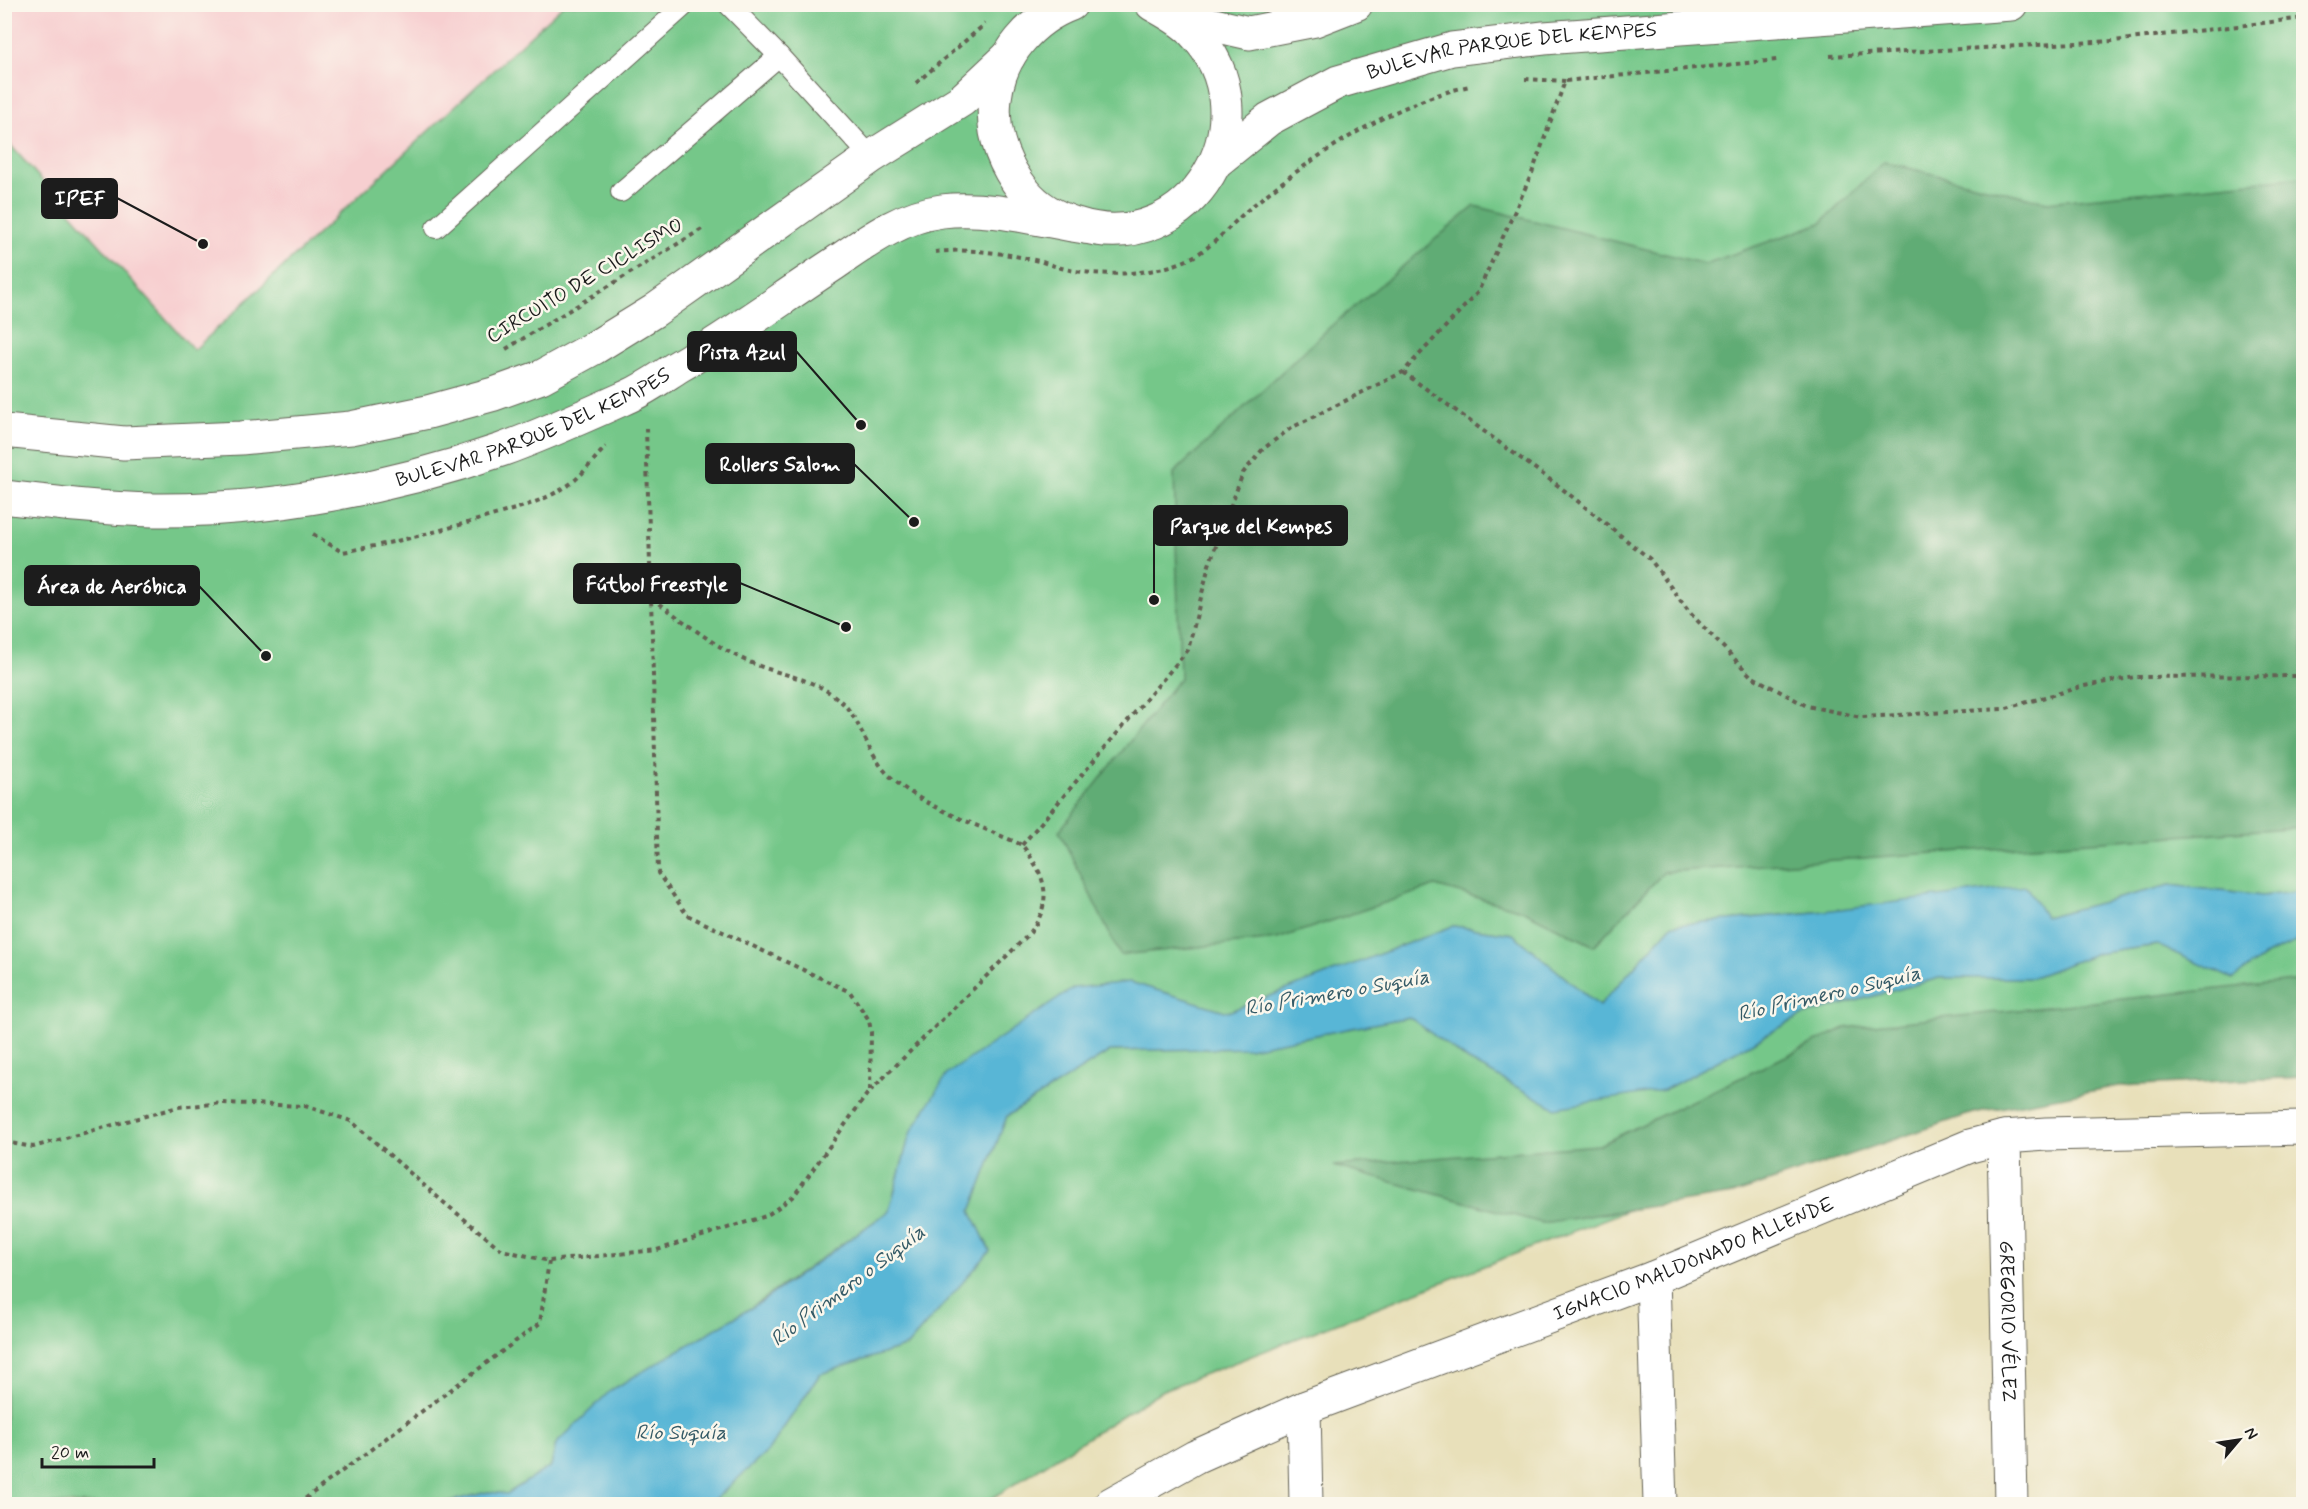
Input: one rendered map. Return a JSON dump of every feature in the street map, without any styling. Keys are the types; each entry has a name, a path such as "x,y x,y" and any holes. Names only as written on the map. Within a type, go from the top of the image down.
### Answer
{"street":[{"path":"1071,4 1040,21 1023,37 1009,56 1000,76 995,108 998,140 1004,161 1015,180 1037,204 1065,221 1085,227 1124,230 1160,219 1192,197 1205,182 1216,162 1224,139 1227,116 1222,81 1207,48 1192,30 1162,10"},
{"path":"1162,10 1249,33 1315,20 1356,4"},
{"name":"BULEVAR PARQUE DEL KEMPES","path":"1216,162 1269,119 1338,82 1452,49 1544,38 2011,4"},
{"name":"BULEVAR PARQUE DEL KEMPES","path":"4,431 124,443 241,438 351,428 428,412 494,394 541,377 654,311 871,157 962,100 1009,56"},
{"name":"BULEVAR PARQUE DEL KEMPES","path":"4,497 75,505 155,510 222,507 328,496 408,478 502,450 632,394 731,336 868,240 918,217 954,209 999,213 1085,227"},
{"name":"IGNACIO MALDONADO ALLENDE","path":"1111,1504 1195,1457 1304,1408 1653,1278 1970,1146 2004,1137 2046,1134 2304,1128"},
{"name":"GREGORIO VÉLEZ","path":"2004,1137 2012,1504"},
{"path":"1653,1278 1660,1504"},
{"path":"1304,1408 1306,1504"}],"lane":[{"path":"436,228 686,4"},
{"path":"728,4 871,157"},
{"path":"621,192 779,56"}],"path":[{"path":"1821,57 2113,41 2304,18"},
{"path":"909,89 990,20"},
{"path":"1520,79 1565,81 1786,59"},
{"path":"1022,845 1188,650 1209,565 1244,473 1256,457 1263,449 1291,429 1403,372 1478,292 1532,173 1565,81"},
{"path":"928,252 992,251 1069,270 1094,272 1138,271 1174,265 1196,256 1215,244 1246,211 1287,178 1380,118 1430,98 1475,85"},
{"name":"CIRCUITO DE CICLISMO","path":"498,354 711,224"},
{"path":"1403,372 1560,487 1650,559 1689,612 1751,676 1807,706 1861,717 2003,709 2084,686 2135,677 2304,676"},
{"path":"638,426 646,422 658,873 687,915 850,992 869,1020 872,1032 870,1090"},
{"path":"308,531 342,552 433,534 539,502 568,486 589,468 602,451 614,441"},
{"path":"4,1142 33,1147 178,1107 224,1103 304,1106 351,1121 502,1250 549,1262 657,1250 766,1216 793,1197 870,1090 1030,933 1040,920 1045,890 1035,862 1022,845 905,790 877,760 854,716 838,699 817,684 749,662 701,634 651,597"},
{"path":"298,1504 540,1323 549,1262"}],"shaded area":[{"path":"4,5 563,5 194,350 5,138"}],"green space":[{"path":"563,5 2303,5 2303,891 2262,896 2170,885 2045,917 1816,912 1672,925 1599,1006 1513,934 1453,926 1228,1012 1130,982 910,1134 889,1211 556,1444 551,1466 507,1494 488,1492 439,1504 5,1504 4,138 194,350"},
{"path":"1884,162 2047,202 2303,177 2303,827 1664,872 1594,946 1522,910 1435,886 1277,939 1120,955 1059,831 1180,678 1174,473 1330,327 1475,206 1705,264 1821,223"},
{"path":"2303,939 2303,1061 1861,1120 1161,1391 983,1504 697,1504 713,1501 768,1451 820,1374 907,1346 990,1251 971,1211 1007,1116 1110,1051 1249,1048 1409,1017 1469,1061 1664,1090 1801,1016 1939,978 2031,978 2095,954 2158,945 2233,979 2268,954"},
{"path":"2303,980 2303,1077 2119,1086 1973,1113 1733,1194 1542,1223 1333,1166 1599,1145 1845,1028"}],"water":[{"name":"Río Suquía","path":"2170,885 2262,896 2303,891 2303,939 2268,954 2233,979 2157,945 2095,954 2031,978 1939,978 1801,1016 1664,1090 1555,1108 1469,1061 1409,1017 1249,1048 1110,1051 1007,1116 971,1211 990,1251 907,1346 820,1374 768,1451 713,1501 697,1504 439,1504 488,1492 507,1494 551,1466 556,1444 611,1390 761,1302 889,1211 910,1134 947,1074 1074,988 1130,982 1228,1012 1453,926 1513,934 1599,1006 1672,925 1816,912 2026,886 2045,917"}],"place":[{"name":"IPEF","path":"203,244"},
{"name":"Pista Azul","path":"861,425"},
{"name":"Rollers Salom","path":"914,522"},
{"name":"Parque del Kempes","path":"1154,600"},
{"name":"Fútbol Freestyle","path":"846,627"},
{"name":"Área de Aeróbica","path":"266,656"}],"water label":[{"name":"Río Primero o Suquía","path":"1337,993"},
{"name":"Río Primero o Suquía","path":"1829,994"},
{"name":"Río Primero o Suquía","path":"848,1286"}]}
